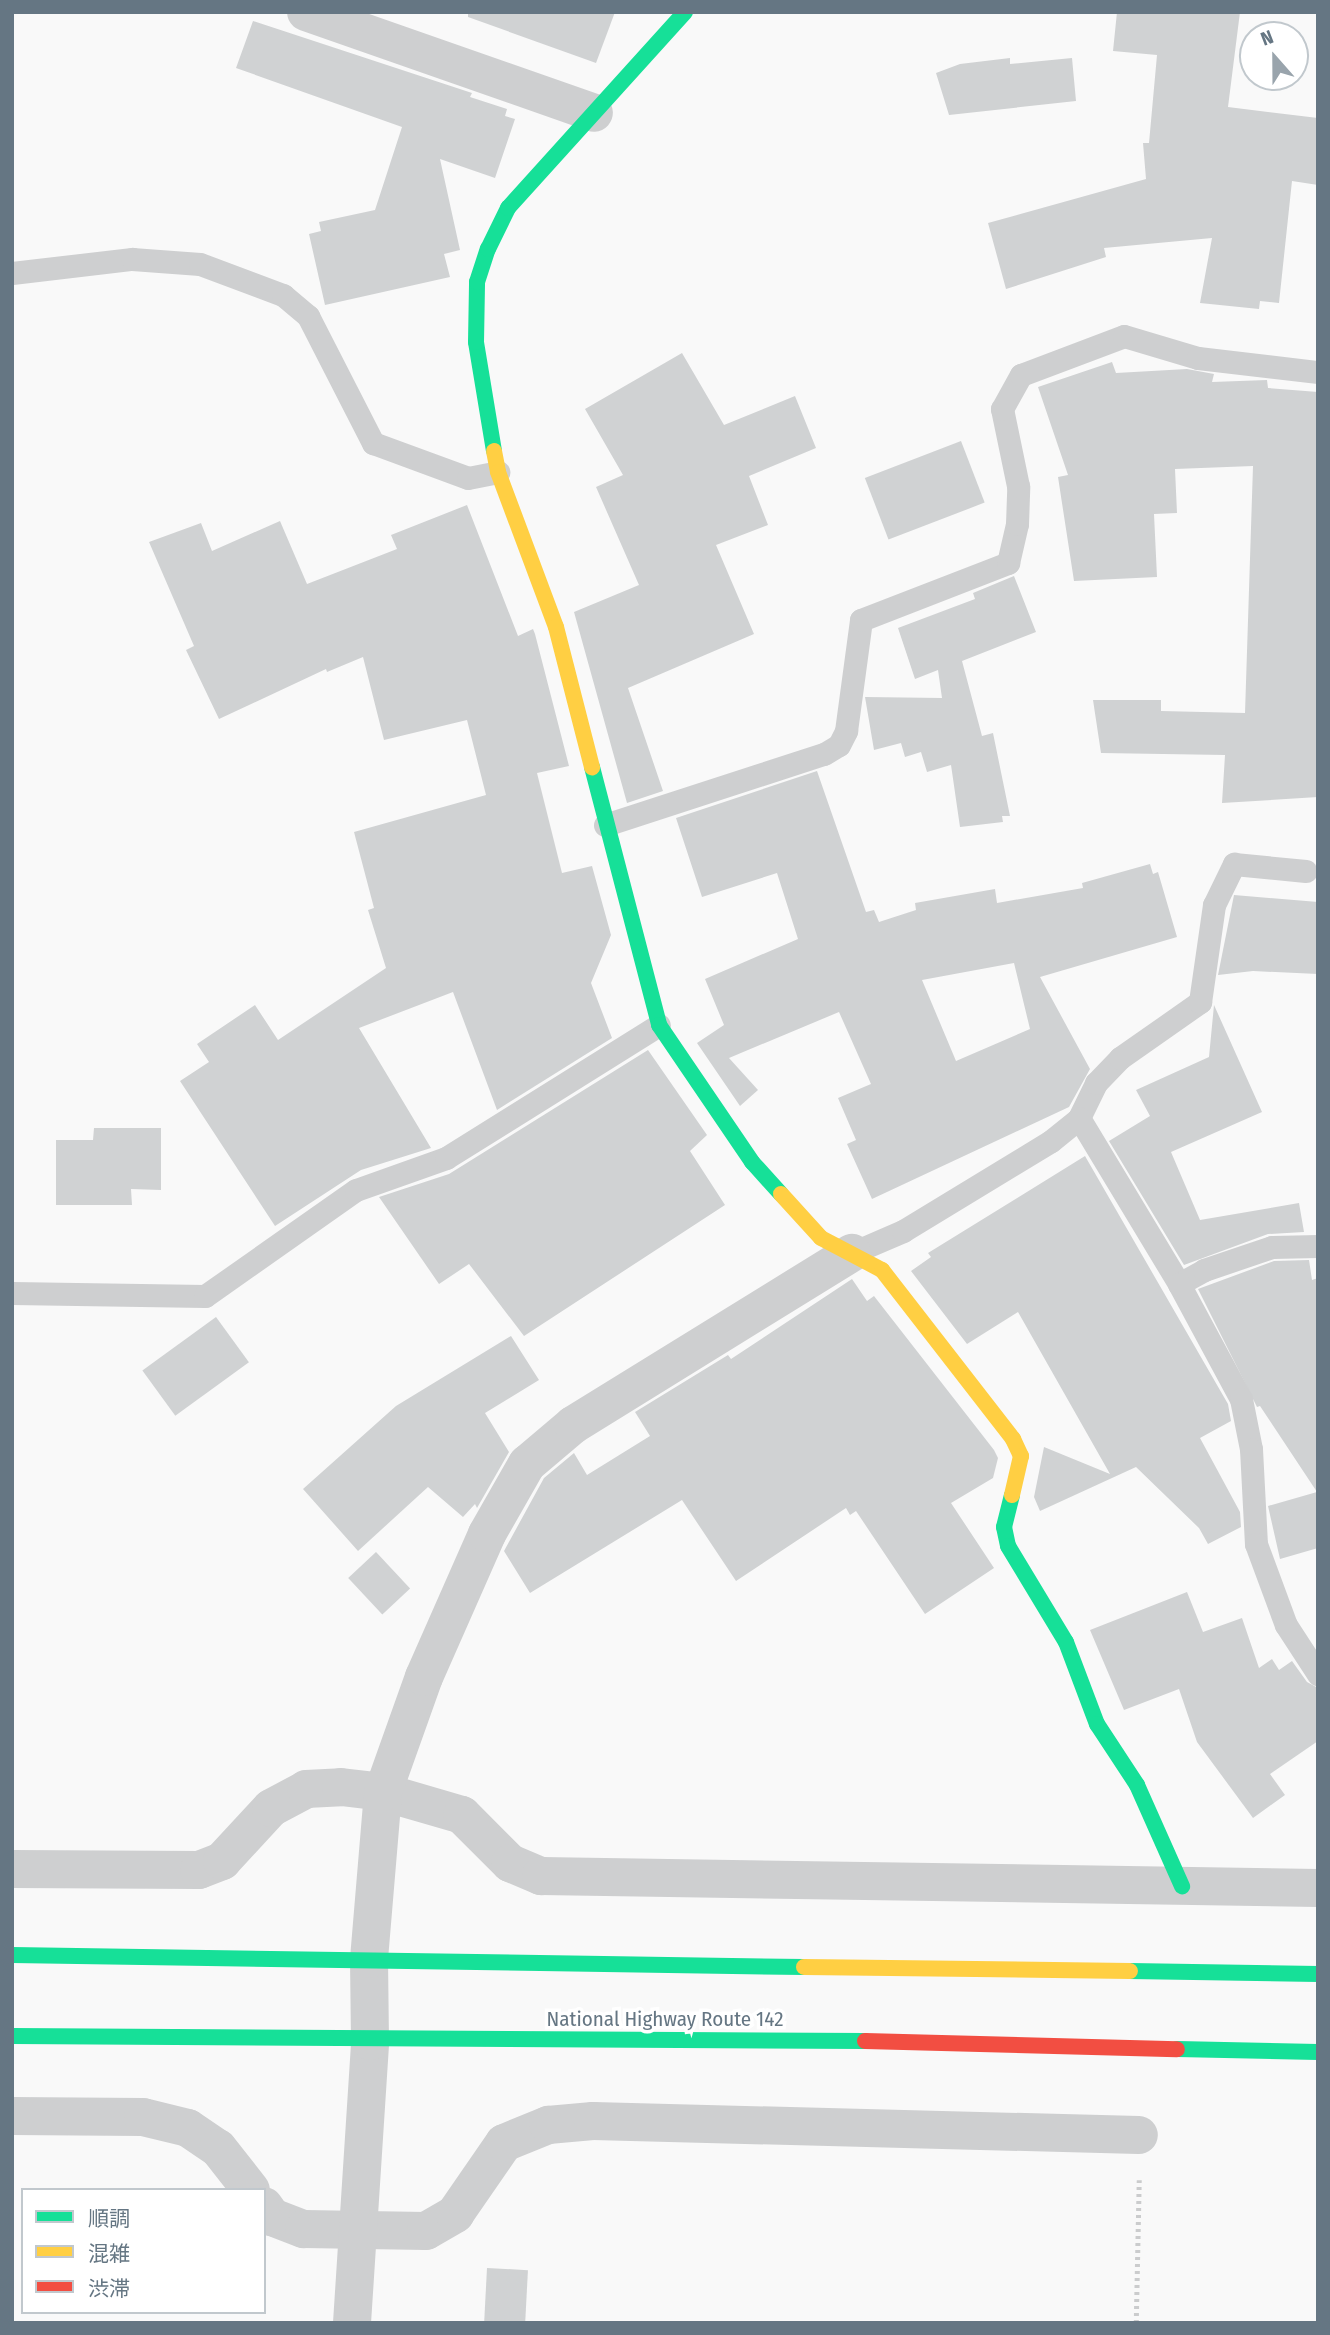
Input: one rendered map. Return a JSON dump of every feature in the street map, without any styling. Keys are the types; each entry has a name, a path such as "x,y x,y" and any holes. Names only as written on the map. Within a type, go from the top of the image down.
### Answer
{"main road":[{"path":"685,12 508,208 477,282 476,342 498,472 556,627 605,825 659,1025 752,1162 821,1238 883,1270 913,1305 1013,1439 1021,1456 1004,1527 1008,1546 1066,1642 1097,1724 1137,1785 1182,1886"},
{"path":"12,1955 1318,1974"},
{"name":"National Highway Route 142","path":"12,2036 370,2041 780,2039 1318,2052"}],"street":[{"path":"306,12 594,113"},
{"path":"352,2323 355,2228 370,2041 369,1959 383,1792 456,1602 527,1464 573,1426 852,1253"},
{"path":"12,1869 199,1870 222,1861 271,1808 306,1788 383,1792 461,1815 510,1863 541,1876 1318,1888"},
{"path":"12,2116 143,2117 188,2127 218,2148 249,2188"},
{"path":"266,2209 272,2217 304,2229 426,2231 454,2214 504,2143 548,2125 593,2121 1139,2135"}],"lane":[{"path":"12,273 132,259 200,264 283,295 315,327 373,443 468,478 498,472"},
{"path":"605,825 824,754 839,745 846,731 861,620 1008,563 1017,524 1018,486 1002,409 1021,375 1124,336 1198,358 1318,372"},
{"path":"852,1253 903,1231 1051,1141 1079,1118 1096,1083 1120,1058 1200,1002 1214,905 1234,864 1314,867"},
{"path":"12,1293 205,1296 356,1190 446,1158 659,1025"},
{"path":"1079,1118 1179,1284 1241,1399 1251,1449 1256,1544 1286,1625 1318,1674"},
{"path":"1179,1284 1204,1270 1272,1247 1318,1246"}],"path":[{"path":"1136,2323 1139,2135"}],"building":[{"path":"468,12 615,12 596,63 468,17"},
{"path":"1117,12 1240,12 1228,107 1318,118 1318,185 1292,181 1279,303 1260,301 1259,309 1200,303 1212,238 1104,248 1106,257 1006,289 988,223 1146,179 1143,143 1149,143 1157,55 1113,51"},
{"path":"253,21 472,93 470,97 507,109 505,116 515,119 495,178 440,159 460,250 444,254 450,277 325,305 309,234 321,231 319,222 375,210 402,127 236,68"},
{"path":"1010,58 1010,64 1072,58 1076,101 949,115 936,73 960,64"},
{"path":"682,353 724,425 795,396 816,448 749,476 768,525 716,545 754,634 628,688 663,791 627,803 574,612 639,585 596,487 623,475 585,409"},
{"path":"1112,362 1116,373 1187,369 1214,374 1212,382 1267,380 1268,388 1318,392 1318,797 1222,803 1225,755 1101,753 1093,700 1161,700 1161,711 1245,713 1253,466 1175,469 1177,513 1154,514 1157,577 1074,581 1058,477 1068,475 1038,387"},
{"path":"961,441 985,503 888,540 865,478"},
{"path":"467,505 518,636 533,629 535,634 569,766 537,773 562,873 592,866 611,935 591,983 612,1038 497,1110 453,992 359,1028 431,1148 361,1170 275,1226 180,1081 209,1062 197,1044 255,1005 278,1040 386,968 368,910 374,908 354,832 486,795 467,720 384,740 363,657 327,672 326,669 219,719 186,650 194,646 149,542 201,523 212,551 280,521 307,584 397,549 391,535"},
{"path":"1014,576 1036,632 962,661 982,736 993,733 1010,816 1002,816 1003,822 960,827 951,765 927,772 921,752 905,757 901,743 874,750 865,697 942,698 938,670 915,679 898,628 975,599 973,593"},
{"path":"817,771 866,912 874,910 879,922 916,910 915,903 995,889 997,903 1083,888 1082,883 1150,864 1153,874 1158,872 1177,937 1040,977 1090,1069 1069,1107 872,1199 847,1144 856,1140 838,1098 871,1084 839,1012 729,1058 758,1090 740,1106 697,1043 724,1025 705,979 798,939 777,873 702,897 676,818","holes":["1014,963 1030,1029 956,1061 922,980"]},
{"path":"1234,895 1318,902 1318,974 1253,971 1218,975"},
{"path":"1214,1005 1262,1112 1171,1152 1200,1220 1299,1203 1304,1232 1268,1234 1184,1265 1109,1141 1150,1116 1136,1090 1209,1057"},
{"path":"648,1050 707,1135 690,1151 725,1205 524,1336 469,1264 439,1284 379,1197 449,1174"},
{"path":"94,1128 161,1128 161,1190 131,1189 132,1205 56,1205 56,1140 93,1140"},
{"path":"1085,1156 1228,1404 1231,1421 1200,1438 1240,1512 1241,1527 1208,1544 1199,1528 1136,1467 1040,1511 1034,1497 1044,1447 1110,1474 1018,1312 967,1344 911,1271 931,1257 928,1253"},
{"path":"1309,1260 1312,1280 1318,1278 1318,1548 1280,1559 1268,1506 1317,1492 1260,1406 1257,1407 1198,1289 1274,1261"},
{"path":"852,1279 867,1301 874,1296 998,1458 993,1478 951,1503 994,1568 925,1614 856,1511 850,1515 846,1508 736,1581 682,1500 530,1593 504,1551 544,1478 574,1453 587,1475 650,1436 635,1412 728,1355 731,1359"},
{"path":"216,1317 249,1362 175,1416 142,1370"},
{"path":"511,1336 539,1380 485,1413 509,1452 477,1508 475,1504 463,1517 428,1487 358,1551 303,1489 396,1406"},
{"path":"376,1552 410,1589 382,1614 348,1578"},
{"path":"1187,1592 1203,1632 1242,1618 1259,1668 1272,1659 1279,1670 1292,1661 1307,1682 1318,1688 1318,1741 1270,1774 1285,1795 1253,1818 1197,1742 1179,1689 1124,1710 1090,1630"},
{"path":"487,2268 528,2270 525,2323 484,2323"}],"traffic: fast":[{"path":"494,451 476,342 477,282 488,249 508,208 685,12"},
{"path":"592,767 659,1025 752,1162 781,1194"},
{"path":"1012,1495 1004,1527 1008,1546 1066,1642 1097,1724 1137,1785 1182,1886"},
{"path":"12,1955 804,1967"},
{"path":"1130,1971 1318,1974"},
{"path":"12,2036 865,2041"},
{"path":"1177,2049 1318,2052"}],"traffic: slow":[{"path":"494,451 498,472 556,627 592,767"},
{"path":"781,1194 821,1238 882,1270 1013,1439 1021,1456 1012,1495"},
{"path":"804,1967 1130,1971"}],"traffic: jam":[{"path":"865,2041 1177,2049"}]}
